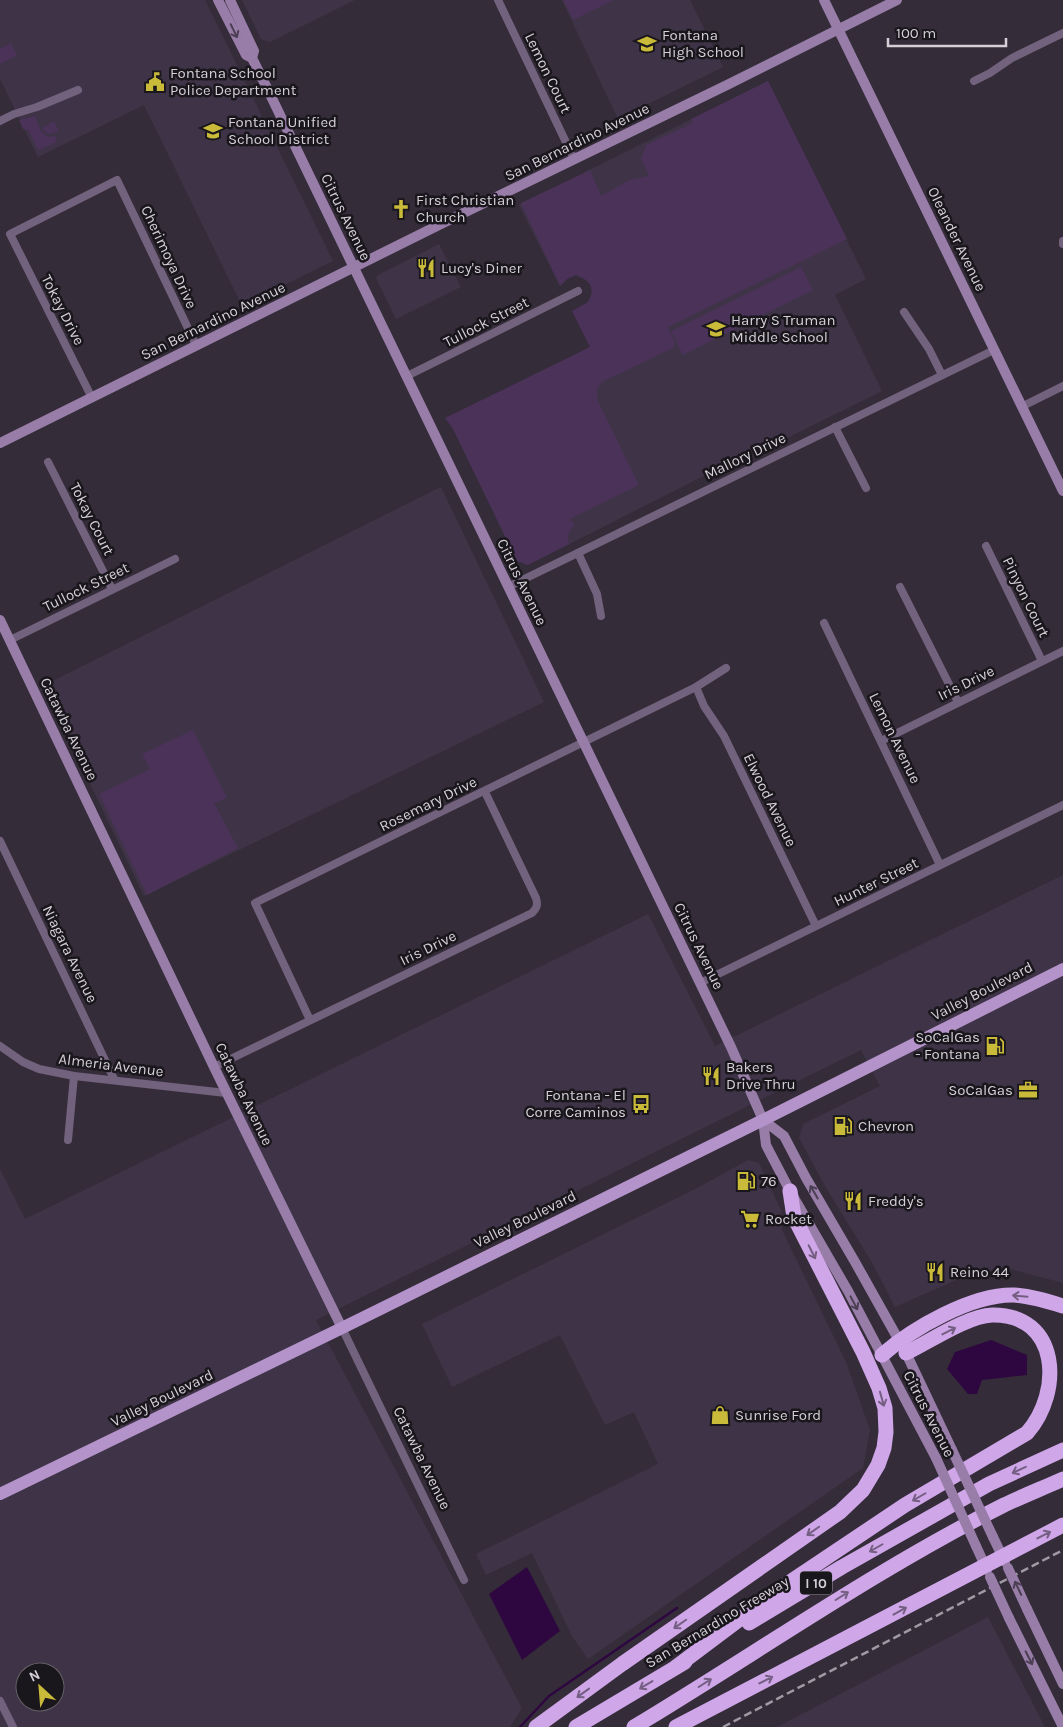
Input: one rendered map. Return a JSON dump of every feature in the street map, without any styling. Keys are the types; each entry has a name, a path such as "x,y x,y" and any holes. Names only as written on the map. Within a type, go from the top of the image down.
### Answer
{"highway":[{"path":"536,1727 622,1664 840,1512 863,1490 875,1473 882,1453 886,1432 883,1400 863,1352 794,1217 790,1191"},
{"path":"902,1347 918,1328 986,1298 1013,1295 1025,1296 1063,1306"},
{"path":"676,1667 781,1588 896,1511 1027,1433 1041,1418 1052,1396 1056,1380 1056,1369 1049,1348 1044,1340 1032,1328 1013,1318 991,1315 976,1318 882,1355"},
{"name":"San Bernardino Freeway","path":"576,1727 842,1567 972,1493 1063,1450"},
{"name":"I 10","path":"634,1727 851,1591 922,1549 1005,1505 1063,1479"},
{"path":"676,1727 867,1629 1005,1562 1063,1525"}],"main road":[{"name":"Citrus Avenue","path":"218,0 246,55 252,58 731,1047 763,1120 766,1145 790,1191 848,1291 936,1458 1009,1618 1063,1727"},
{"name":"Citrus Avenue","path":"230,0 254,51 252,58"},
{"name":"Oleander Avenue","path":"824,0 1063,491"},
{"name":"San Bernardino Avenue","path":"0,443 897,0"},
{"name":"Catawba Avenue","path":"0,620 226,1093 342,1328"},
{"name":"Valley Boulevard","path":"0,1494 342,1328 1063,969"},
{"name":"Citrus Avenue","path":"763,1120 784,1136 902,1347 1063,1684"}],"street":[{"name":"Lemon Court","path":"498,0 574,159"},
{"path":"974,81 1012,58 1063,33"},
{"path":"0,121 78,90"},
{"name":"Tokay Drive","path":"92,398 10,234 118,180"},
{"name":"Cherimoya Drive","path":"118,180 196,345"},
{"name":"Tullock Street","path":"407,376 578,291"},
{"path":"904,312 942,374"},
{"name":"Mallory Drive","path":"508,587 994,350"},
{"path":"1021,407 1063,386"},
{"path":"835,427 866,488"},
{"name":"Tokay Court","path":"48,462 112,589"},
{"name":"Pinyon Court","path":"986,546 1042,661"},
{"path":"578,553 597,594 601,616"},
{"name":"Tullock Street","path":"10,640 175,559"},
{"path":"900,587 958,702"},
{"name":"Lemon Avenue","path":"824,623 940,865"},
{"name":"Iris Drive","path":"881,740 1063,651"},
{"name":"Rosemary Drive","path":"310,1020 255,903 696,688 726,668"},
{"name":"Elwood Avenue","path":"696,688 704,706 724,736 816,926"},
{"name":"Iris Drive","path":"214,1067 535,910 537,906 536,898 486,792"},
{"name":"Hunter Street","path":"700,983 1063,805"},
{"name":"Niagara Avenue","path":"0,841 114,1079"},
{"name":"Almeria Avenue","path":"0,1046 23,1062 39,1069 74,1076 226,1093"},
{"path":"68,1140 74,1076"},
{"name":"Catawba Avenue","path":"342,1328 464,1580"},
{"path":"0,1701 13,1727"}],"shaded area":[{"name":"Fontana Unified School District","path":"0,0 205,0 333,261 242,306 144,105 38,157 0,79"},
{"path":"242,0 355,0 270,42 261,39"},
{"name":"Fontana High School","path":"562,0 690,0 723,67 618,119"},
{"path":"563,0 614,0 573,20"},
{"path":"11,43 17,55 0,64 0,49"},
{"name":"Harry S Truman Middle School","path":"768,81 866,279 835,295 882,391 775,444 758,449 733,461 528,565 517,561 446,418 590,347 580,307 588,302 592,292 588,281 576,275 567,279 560,286 519,205"},
{"name":"Harry S Truman Middle School","path":"768,81 847,239 668,327 675,342 673,348 602,382 597,389 597,399 639,485 570,519 575,525 569,533 569,544 528,565 517,561 453,429 445,418 590,347 572,311 588,302 591,293 590,286 588,282 576,275 567,279 560,286 521,203 590,170 601,196 629,180 649,176 641,159 646,145 693,123 691,119"},
{"path":"35,116 41,131 47,137 55,136 57,142 38,150 29,131 23,129 19,120"},
{"path":"54,121 59,131 48,134 42,128"},
{"path":"439,244 461,287 396,319 376,278 378,275"},
{"path":"801,267 813,290 683,355 671,331"},
{"path":"441,487 544,702 144,896 43,686"},
{"path":"193,730 227,798 214,803 238,848 147,895 99,794 150,769 142,754"},
{"path":"1063,875 1063,1283 1007,1268 972,1273 895,1307 873,1264 825,1186 799,1138 803,1124 880,1086 861,1050 316,1320 522,1708 510,1727 0,1727 0,1169 25,1219 648,914 715,1046"},
{"path":"748,1160 759,1163 781,1210 782,1230 846,1362 870,1430 863,1468 588,1659 572,1636 532,1553 486,1575 476,1554 658,1464 634,1412 605,1425 560,1335 452,1387 422,1324 701,1186"},
{"path":"991,1340 1027,1355 1027,1375 982,1380 977,1394 968,1394 947,1369 955,1352"},
{"path":"527,1567 560,1631 522,1660 489,1594"},
{"path":"988,1617 1045,1727 777,1727"}],"waterway":[{"path":"520,1727 549,1696 677,1608"}],"railway":[{"path":"723,1727 1063,1550"}],"place":[{"name":"Fontana High School","path":"647,44"},
{"name":"Fontana School Police Department","path":"155,82"},
{"name":"Fontana Unified School District","path":"213,131"},
{"name":"First Christian Church","path":"401,209"},
{"name":"Lucy's Diner","path":"426,268"},
{"name":"Harry S Truman Middle School","path":"716,329"},
{"name":"SoCalGas - Fontana","path":"995,1046"},
{"name":"Bakers Drive Thru","path":"711,1076"},
{"name":"SoCalGas","path":"1028,1090"},
{"name":"Fontana - El Corre Caminos","path":"641,1104"},
{"name":"Chevron","path":"843,1126"},
{"name":"76","path":"746,1181"},
{"name":"Freddy's","path":"853,1201"},
{"name":"Rocket","path":"750,1219"},
{"name":"Reino 44","path":"935,1272"},
{"name":"Sunrise Ford","path":"720,1415"}]}
